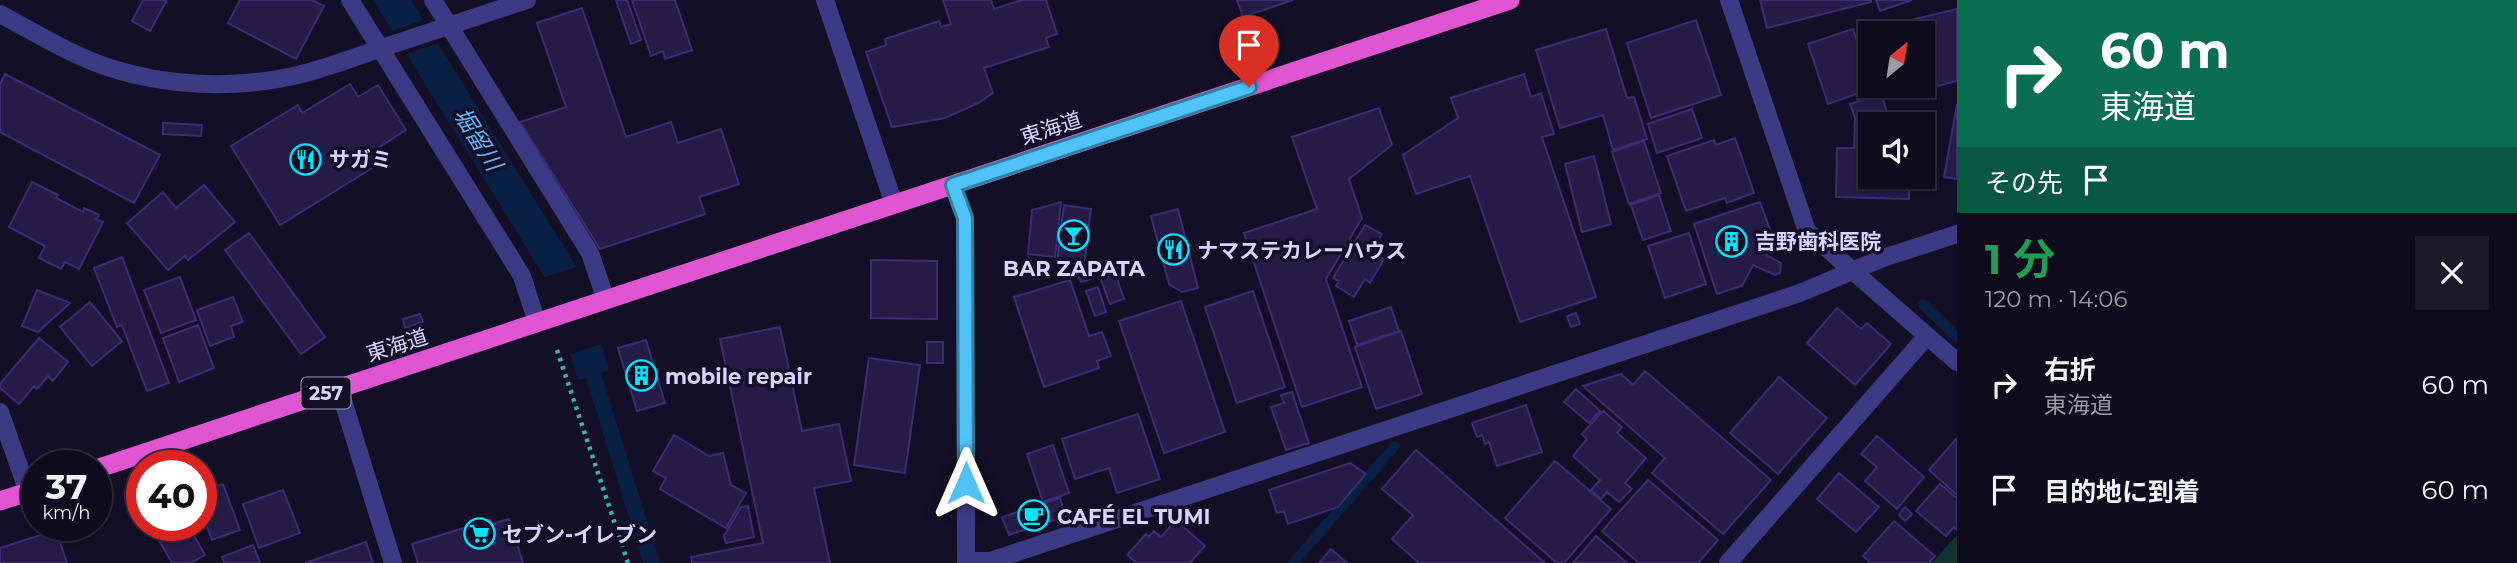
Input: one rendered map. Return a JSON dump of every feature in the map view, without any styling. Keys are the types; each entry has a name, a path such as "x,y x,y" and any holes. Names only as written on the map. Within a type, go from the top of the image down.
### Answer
{"highway":[{"name":"東海道","path":"112,464 1510,0"},
{"path":"0,501 21,494"}],"street":[{"path":"351,0 386,47 546,320"},
{"path":"433,0 444,28 590,253 599,302"},
{"path":"0,14 76,54 110,68 181,82 230,84 290,77 527,0"},
{"path":"824,0 894,204"},
{"path":"1729,0 1807,231 1957,362"},
{"path":"953,185 965,218 966,562 990,561 1800,293 1957,234"},
{"path":"1728,563 1927,336"},
{"path":"339,388 393,563"},
{"path":"0,412 21,463"}],"path":[{"path":"557,350 628,563"}],"green space":[{"path":"1957,535 1957,563 1932,563"}],"water":[{"name":"堀留川","path":"373,0 411,0 579,271 609,370 601,373 660,563 643,563 586,378 578,380 549,284"}],"pier":[{"path":"427,19 442,42 403,55 388,32"},
{"path":"579,266 604,343 568,355 543,278"}],"building":[{"path":"143,0 167,0 150,31 132,21"},
{"path":"240,0 312,0 324,6 296,59 228,23"},
{"path":"616,0 627,0 641,40 631,44"},
{"path":"632,0 675,0 692,50 665,59 663,51 651,56"},
{"path":"943,0 991,0 994,9 1022,0 1046,0 1057,34 1046,38 1049,47 984,68 993,93 978,103 945,118 892,127 866,52 886,45 885,39 939,21 941,27 951,24"},
{"path":"1237,0 1293,0 1243,17"},
{"path":"1760,0 1871,0 1871,2 1767,28"},
{"path":"1876,0 1912,0 1880,11"},
{"path":"582,8 626,137 671,122 678,143 721,129 739,184 699,197 705,214 600,249 520,122 566,107 537,23"},
{"path":"1957,9 1957,81 1936,86 1936,21 1907,21"},
{"path":"1696,20 1721,95 1651,118 1627,43"},
{"path":"1606,29 1627,98 1634,97 1647,139 1613,150 1603,115 1560,128 1536,50"},
{"path":"1853,29 1858,44 1858,93 1828,104 1808,44"},
{"path":"5,74 160,155 134,203 0,132 0,84"},
{"path":"1524,74 1531,97 1541,93 1554,134 1542,137 1596,297 1520,322 1470,176 1416,194 1403,155 1458,118 1451,98"},
{"name":"サガミ","path":"350,84 358,97 378,85 406,130 370,153 377,165 280,225 231,146 298,105 302,113"},
{"path":"1869,98 1882,98 1887,112 1858,112 1858,189 1909,189 1909,199 1836,197 1837,148 1854,148 1855,118 1850,104"},
{"path":"1957,104 1957,179 1944,177"},
{"path":"1379,108 1392,145 1349,179 1362,218 1326,279 1362,387 1302,407 1244,233 1317,209 1292,137"},
{"path":"1692,109 1702,138 1657,153 1648,124"},
{"path":"163,123 202,125 201,136 163,134"},
{"path":"1735,138 1754,193 1727,203 1725,198 1686,211 1667,156 1714,140 1716,145"},
{"path":"1644,141 1661,193 1629,204 1612,152"},
{"path":"1594,156 1611,224 1582,232 1565,164"},
{"path":"32,182 83,212 84,208 99,215 96,219 103,222 79,269 65,262 61,269 39,258 45,246 9,227"},
{"path":"204,185 235,222 188,260 185,256 168,270 127,223 163,192 176,208"},
{"path":"1659,195 1671,231 1643,240 1631,205"},
{"path":"1061,202 1055,257 1028,254 1032,210"},
{"name":"吉野歯科医院","path":"1760,202 1770,230 1759,251 1781,263 1780,273 1775,275 1753,265 1742,286 1717,294 1694,224"},
{"name":"BAR ZAPATA","path":"1064,205 1091,209 1084,267 1057,263"},
{"name":"ナマステカレーハウス","path":"1178,209 1198,288 1182,292 1169,284 1151,216"},
{"path":"1365,225 1382,234 1377,241 1385,246 1379,256 1384,259 1370,283 1365,279 1354,297 1336,286 1339,281 1333,278"},
{"path":"249,233 325,337 301,354 225,250"},
{"path":"1689,233 1706,284 1665,298 1648,246"},
{"path":"122,257 169,383 147,391 122,325 117,327 94,268"},
{"path":"871,260 937,261 937,319 871,318"},
{"path":"1088,271 1091,279 1081,282 1078,274"},
{"path":"1115,272 1124,299 1110,304 1100,277"},
{"path":"180,277 196,320 161,333 144,290"},
{"path":"1070,280 1089,336 1102,332 1111,356 1097,361 1099,368 1044,387 1014,297"},
{"path":"1098,287 1106,312 1095,316 1086,291"},
{"path":"37,290 70,303 38,332 22,326"},
{"path":"1253,291 1285,387 1237,403 1205,307"},
{"path":"233,297 243,322 231,326 234,337 210,346 197,310"},
{"path":"1181,301 1225,432 1164,453 1119,321"},
{"path":"90,302 122,341 92,366 60,327"},
{"path":"1391,307 1399,331 1357,345 1349,321"},
{"path":"1837,308 1861,329 1867,323 1891,344 1855,385 1807,343"},
{"path":"1576,313 1580,324 1571,327 1567,316"},
{"path":"420,314 423,322 405,328 403,319"},
{"path":"198,325 214,368 179,382 163,338"},
{"path":"780,327 802,431 839,424 851,481 814,488 830,563 692,563 691,557 763,543 720,339"},
{"path":"1401,331 1422,394 1376,409 1355,347"},
{"path":"39,338 68,362 53,381 48,376 37,389 34,386 19,404 0,388 0,384"},
{"name":"mobile repair","path":"646,340 665,403 637,411 618,348"},
{"path":"927,342 943,342 943,363 927,363"},
{"path":"869,358 920,365 905,473 854,465"},
{"path":"1645,371 1771,480 1723,534 1652,473 1665,458 1583,386 1621,374 1633,385"},
{"path":"1779,377 1827,418 1778,474 1730,433"},
{"path":"1576,389 1600,411 1589,423 1564,402"},
{"path":"1292,392 1309,443 1286,450 1271,407 1284,403 1281,395"},
{"path":"1526,405 1542,452 1497,466 1489,442 1485,444 1482,435 1477,437 1472,423"},
{"path":"1603,411 1622,427 1617,433 1646,458 1625,483 1632,489 1619,502 1607,492 1601,499 1591,490 1600,480 1573,456 1587,439 1582,434"},
{"path":"1138,414 1160,479 1117,493 1109,468 1075,479 1062,439"},
{"path":"674,435 709,456 723,453 731,485 746,493 726,528 660,489 666,478 653,471"},
{"path":"1877,436 1924,477 1897,509 1865,481 1877,467 1861,454"},
{"path":"1957,438 1957,495 1929,470"},
{"path":"1053,445 1069,493 1043,502 1027,454"},
{"path":"1416,450 1545,563 1419,563 1392,539 1413,515 1382,489"},
{"path":"1555,461 1611,509 1564,563 1557,563 1505,518"},
{"path":"1350,463 1366,474 1338,507 1288,524 1284,511 1277,513 1269,490"},
{"path":"1839,473 1879,507 1856,532 1817,499"},
{"path":"1648,480 1718,540 1698,563 1639,563 1602,531"},
{"path":"223,484 240,530 217,538 217,486"},
{"path":"1940,484 1957,498 1957,530 1954,527 1946,536 1916,511"},
{"path":"283,490 300,533 259,548 243,504"},
{"path":"1060,498 1066,516 1009,535 1002,517"},
{"path":"748,506 754,537 726,543 724,536 741,507"},
{"path":"1905,507 1912,514 1905,521 1899,515"},
{"name":"セブン-イレブン","path":"509,519 523,563 418,563 412,544 490,520 492,524"},
{"path":"1176,520 1205,546 1190,563 1137,563 1127,555 1146,534 1149,537 1154,531 1161,537"},
{"path":"1894,521 1935,556 1929,563 1871,563 1863,556"},
{"path":"1596,536 1627,563 1573,563"},
{"path":"22,541 60,541 67,563 0,563 0,548"},
{"path":"159,541 197,541 205,555 191,563 172,563"},
{"path":"366,542 373,563 305,563"},
{"path":"253,545 260,563 224,563 222,557"},
{"path":"1331,549 1347,563 1319,563"}],"waterway":[{"path":"1923,304 1957,337"},
{"path":"1293,563 1395,446"}],"place":[{"name":"サガミ","path":"306,159"},
{"name":"BAR ZAPATA","path":"1074,236"},
{"name":"吉野歯科医院","path":"1732,241"},
{"name":"ナマステカレーハウス","path":"1174,250"},
{"name":"mobile repair","path":"642,376"},
{"name":"CAFÉ EL TUMI","path":"1034,516"},
{"name":"セブン-イレブン","path":"479,534"}],"route":[{"path":"966,483 965,218 953,185 1249,87"}]}
